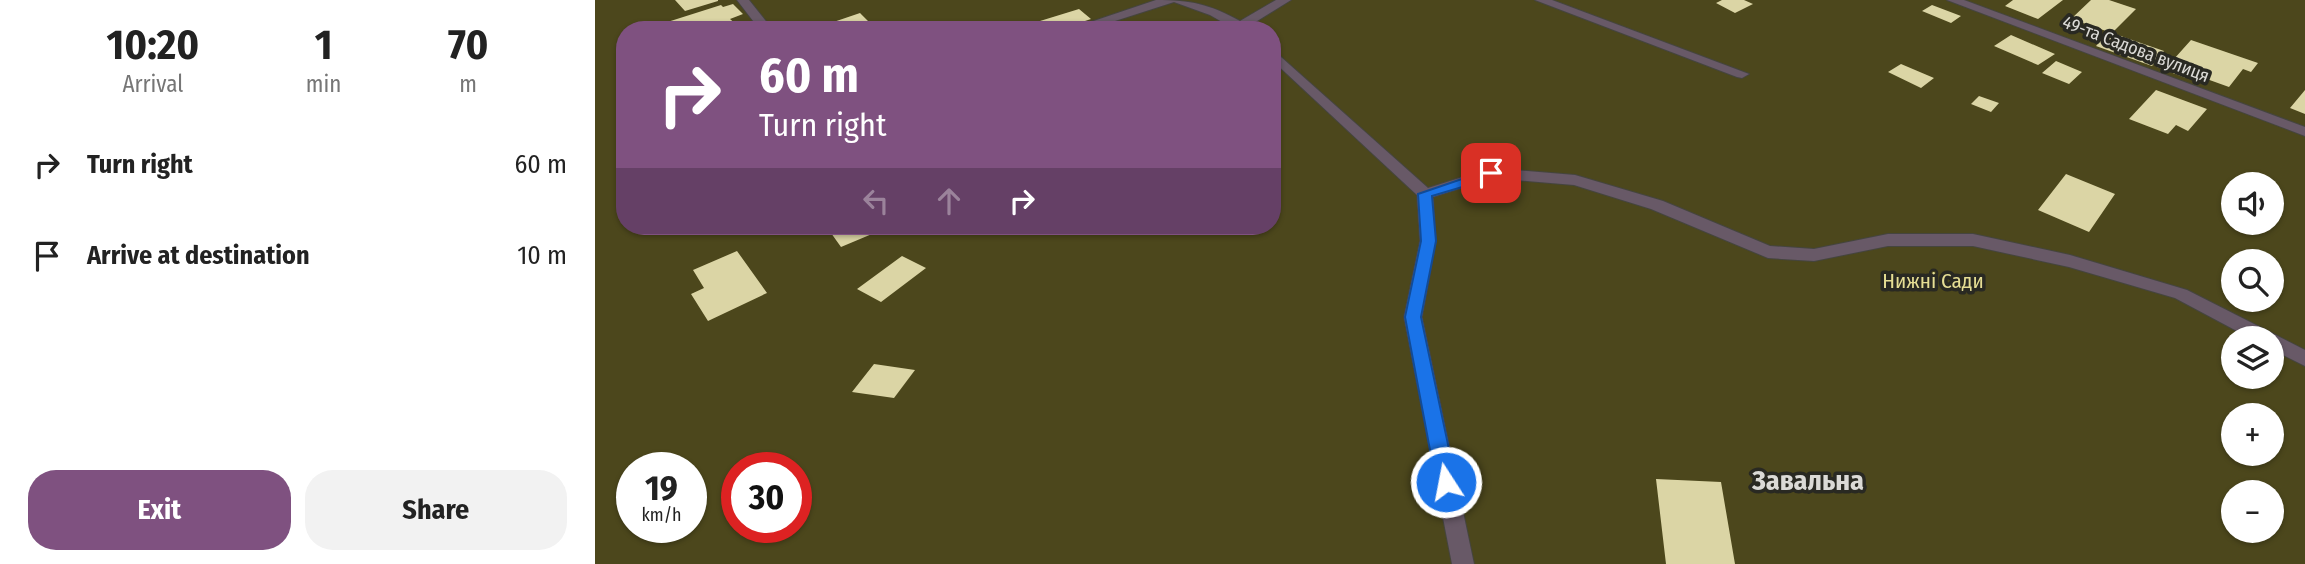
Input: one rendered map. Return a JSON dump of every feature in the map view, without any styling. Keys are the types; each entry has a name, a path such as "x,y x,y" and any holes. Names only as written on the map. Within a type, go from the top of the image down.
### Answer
{"street":[{"path":"743,0 760,21"},
{"path":"1102,21 1169,0"},
{"path":"1178,0 1229,21"},
{"path":"1253,21 1285,0"},
{"path":"1542,0 1742,74"},
{"name":"49-та Садова вулиця","path":"1953,0 2305,132"},
{"path":"1281,61 1425,194 1428,241 1413,317 1463,564"},
{"path":"1425,194 1491,173 1575,180 1657,205 1768,251 1814,255 1888,240 1973,240 2070,261 2181,294 2243,326"},
{"path":"2284,347 2305,359"}],"green space":[{"name":"Нижні Сади","path":"595,0 2305,0 2305,564 595,564"}],"building":[{"path":"675,0 718,0 718,1 685,11"},
{"path":"1722,0 1744,0 1753,4 1735,13 1716,3"},
{"path":"2013,0 2063,0 2038,19 2005,6"},
{"path":"2091,0 2109,0 2136,9 2112,33 2164,51 2152,66 2096,46 2109,32 2071,19"},
{"path":"733,4 743,14 730,19 732,21 671,21 721,5 723,7"},
{"path":"1932,5 1961,16 1951,23 1922,11"},
{"path":"1079,9 1091,19 1085,21 1040,21"},
{"path":"860,13 868,21 836,21"},
{"path":"2011,35 2055,54 2038,65 1994,46"},
{"path":"2191,40 2258,63 2251,72 2243,69 2229,87 2190,73 2186,78 2157,67 2166,57 2174,59"},
{"path":"2056,61 2082,72 2069,84 2042,73"},
{"path":"1901,64 1934,78 1921,88 1888,72"},
{"path":"2156,90 2207,109 2188,131 2176,125 2168,134 2129,119"},
{"path":"2305,90 2305,114 2290,108"},
{"path":"1979,96 1999,103 1991,112 1971,104"},
{"path":"2066,174 2115,194 2089,232 2038,210"},
{"path":"832,235 870,235 841,247"},
{"path":"737,251 767,293 708,321 691,294 704,288 693,270"},
{"path":"902,256 926,268 881,302 857,289"},
{"path":"874,364 915,370 894,398 852,392"},
{"path":"1656,479 1721,482 1735,564 1666,564"}],"district":[{"name":"Завальна","path":"1808,480"}],"route":[{"path":"1446,482 1413,317 1428,241 1425,194 1491,173"}]}
